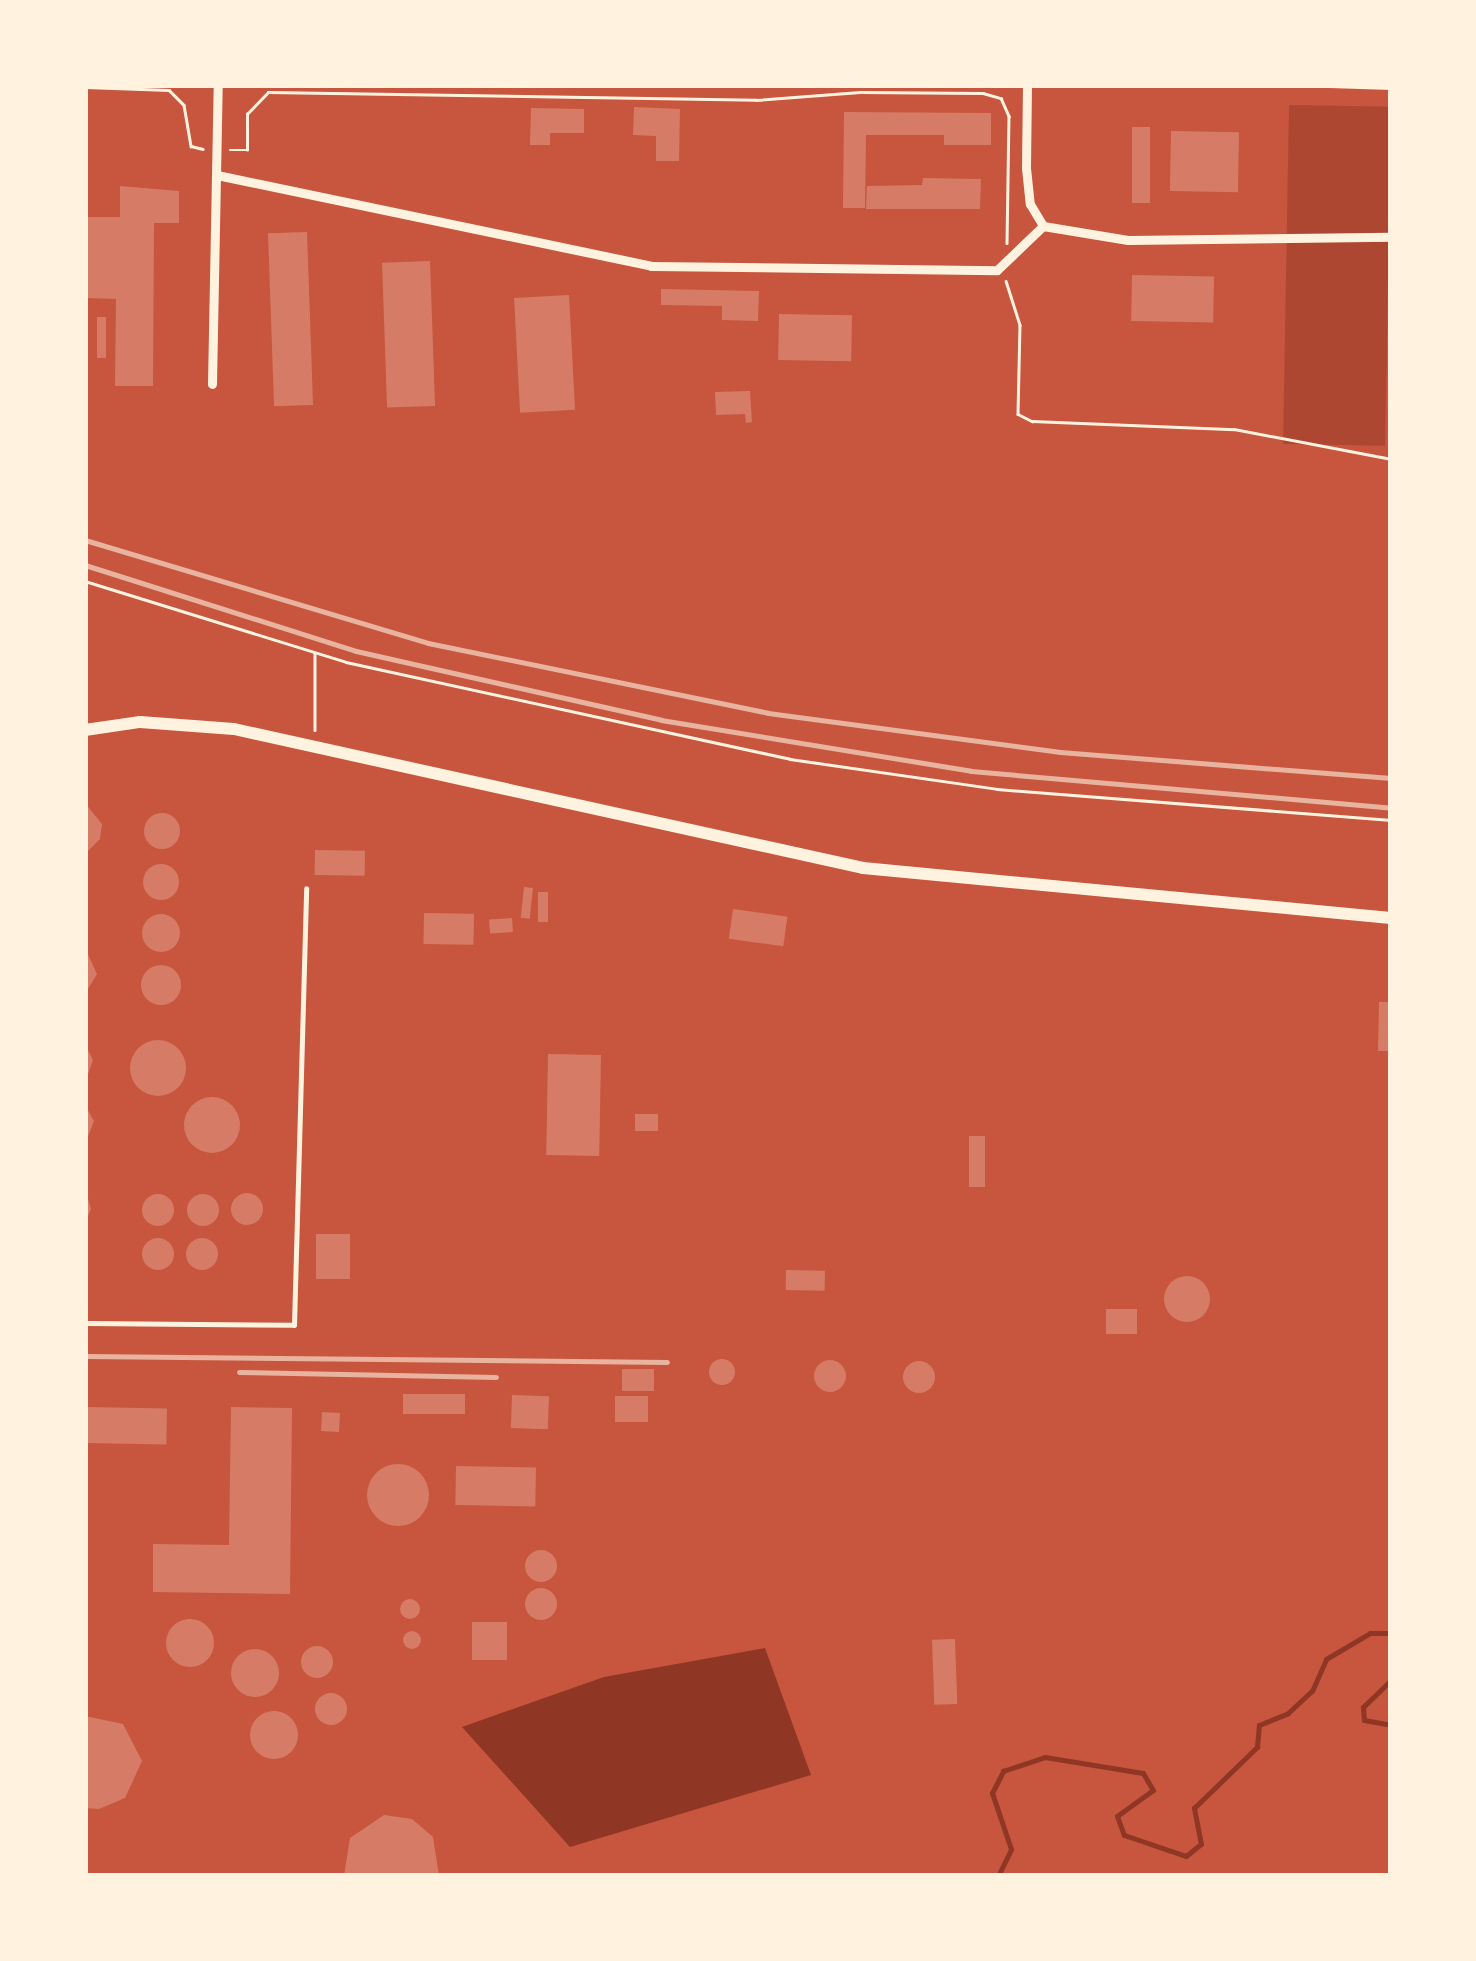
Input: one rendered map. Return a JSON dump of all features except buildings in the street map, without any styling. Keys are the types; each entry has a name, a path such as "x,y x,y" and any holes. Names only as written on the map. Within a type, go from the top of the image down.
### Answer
{"main road":[{"path":"85,730 140,722 192,725 315,747 864,868 1391,918"}],"street":[{"path":"212,384 218,85"},
{"path":"1027,85 1026,168 1030,204 1043,226"},
{"path":"216,175 650,266 880,272 997,270 1043,226"},
{"path":"1043,226 1128,240 1391,237"}],"lane":[{"path":"85,1323 294,1326 306,888"}],"path":[{"path":"1298,85 1391,88"},
{"path":"85,87 170,90 184,105 194,148"},
{"path":"247,150 248,114 268,92 756,100 860,92 983,93 1001,98 1009,116 1007,262 1020,325 1018,414 1032,422 1234,429 1391,459"},
{"path":"85,581 314,652 549,710 790,758 996,789 1391,820"},
{"path":"314,652 315,747"}],"shaded area":[{"path":"1289,105 1391,107 1385,446 1283,444"},
{"path":"765,1648 811,1775 570,1847 462,1727 604,1677"}],"waterway":[{"path":"998,1876 1011,1849 992,1793 1003,1771 1045,1757 1143,1773 1153,1790 1117,1816 1124,1835 1186,1856 1201,1844 1194,1808 1257,1747 1259,1725 1288,1713 1312,1691 1326,1659 1370,1633 1391,1633"},
{"path":"1391,1680 1363,1707 1364,1720 1391,1725"}],"railway":[{"path":"85,540 428,643 768,713 1060,752 1391,778"},
{"path":"85,565 356,651 661,720 971,771 1391,808"},
{"path":"85,1356 667,1362"},
{"path":"239,1372 496,1377"}]}
